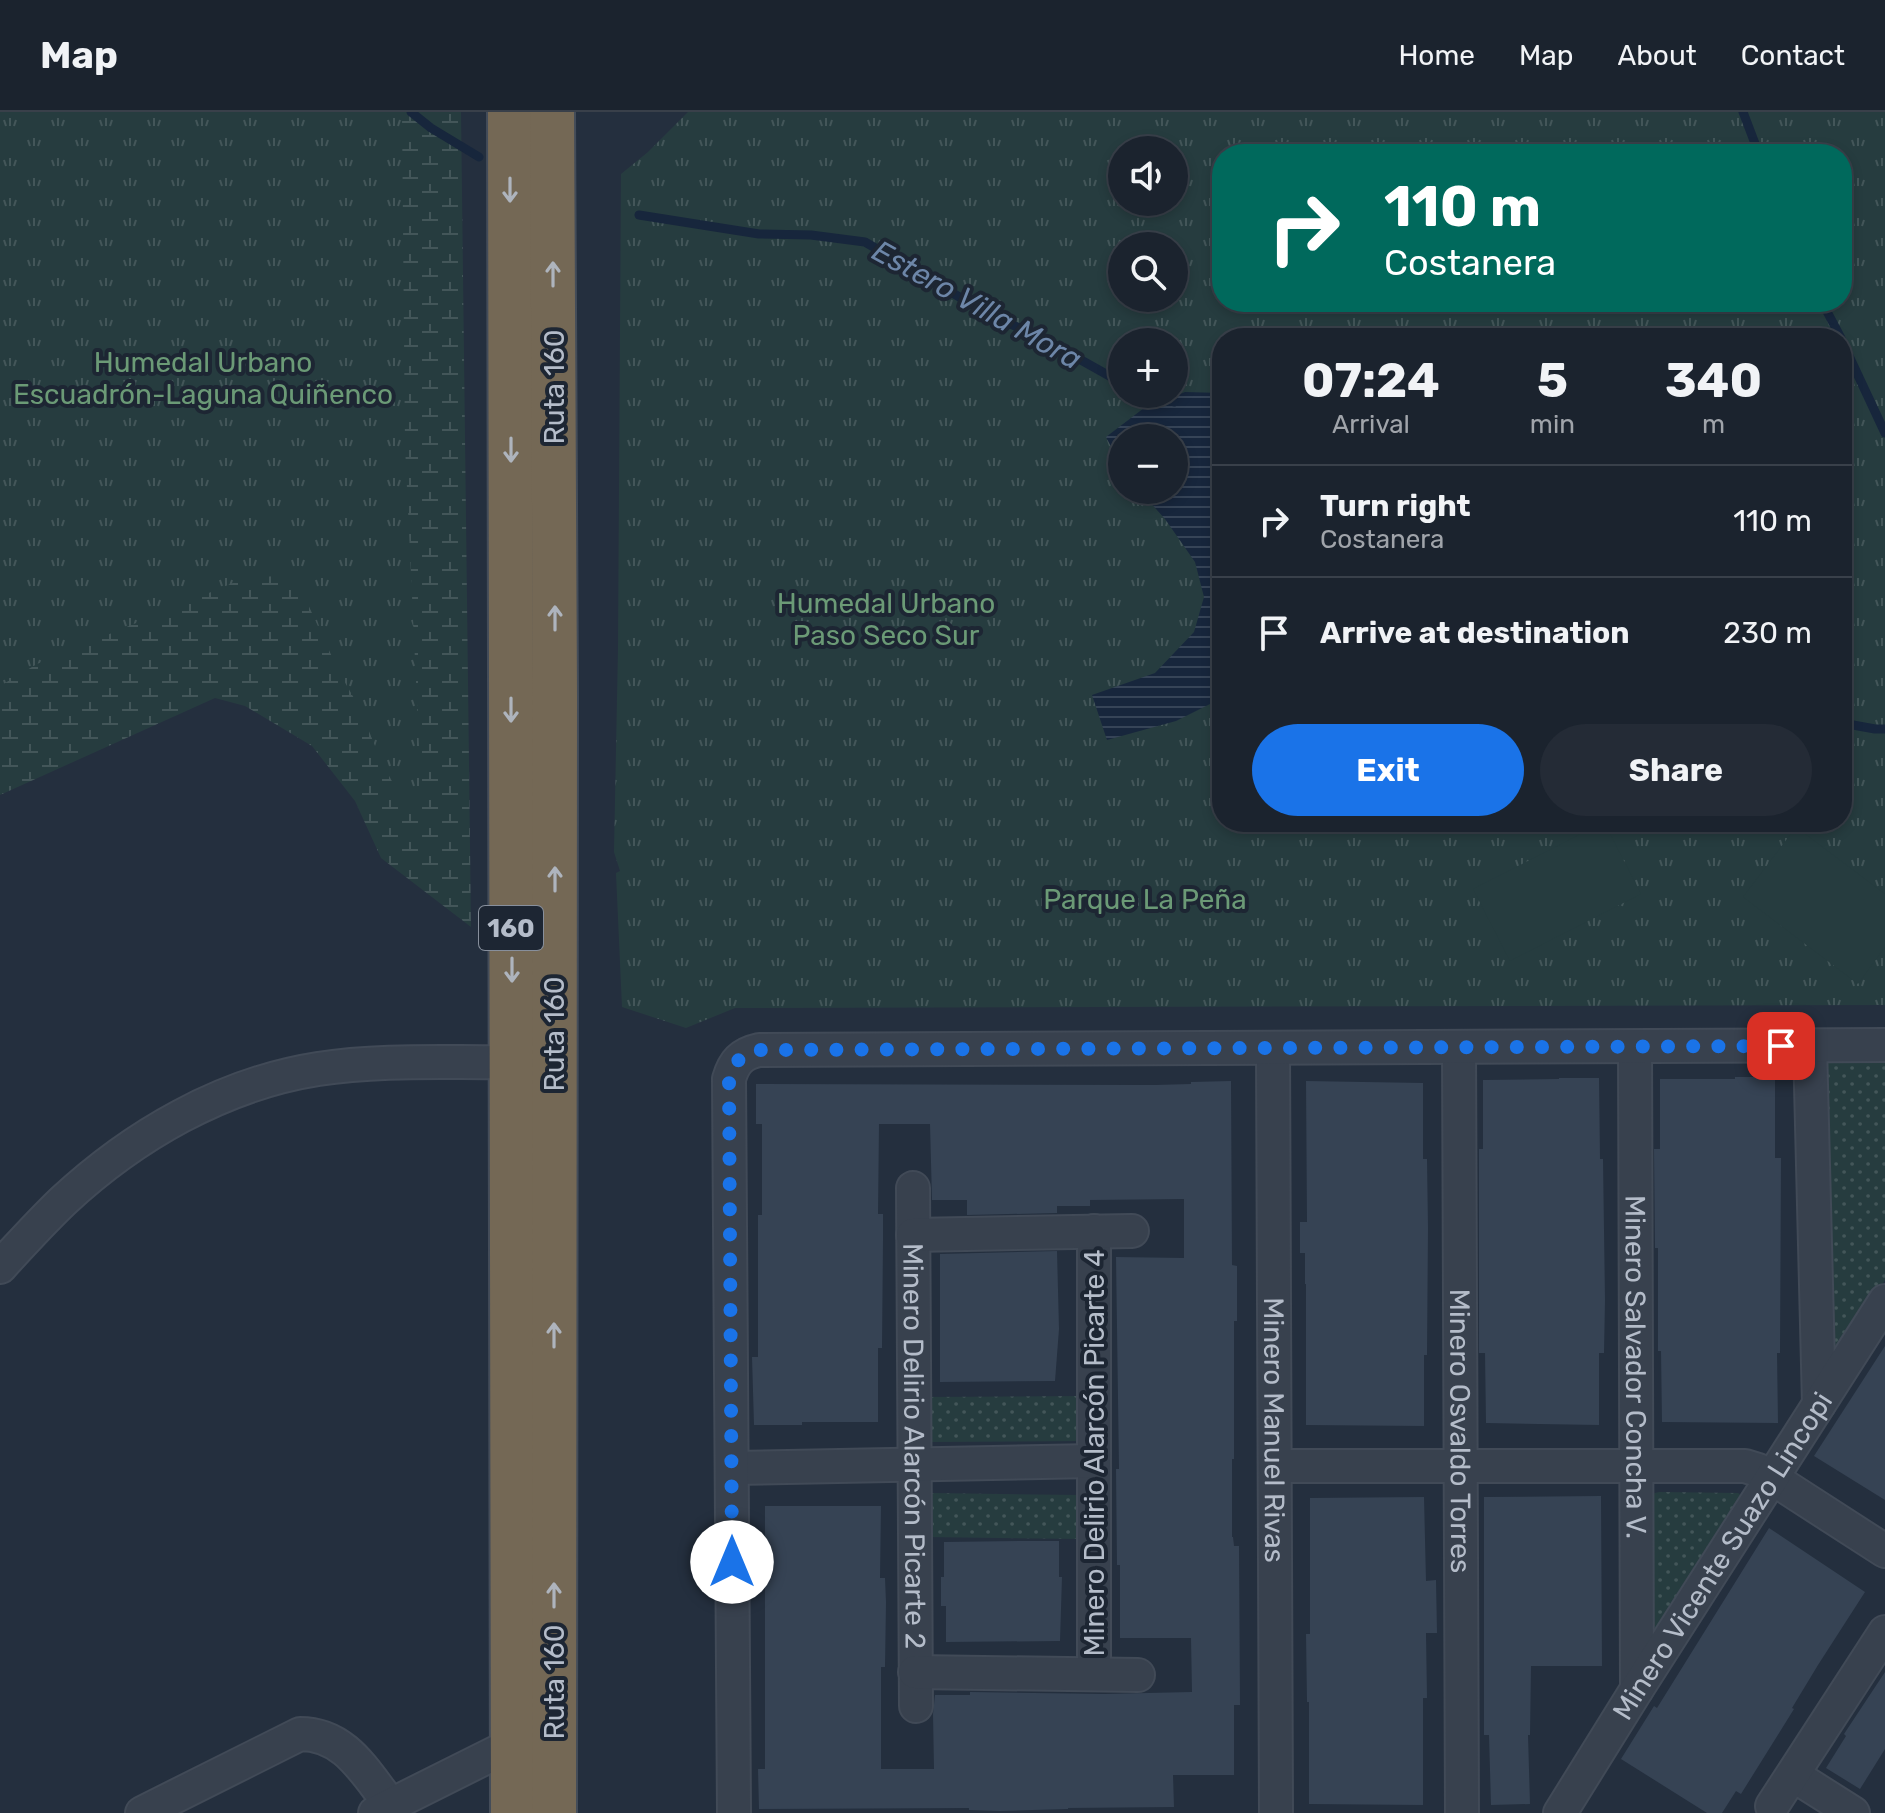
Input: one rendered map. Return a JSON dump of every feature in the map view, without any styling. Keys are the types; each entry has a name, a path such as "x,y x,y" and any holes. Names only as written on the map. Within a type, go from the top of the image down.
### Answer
{"highway":[{"name":"Ruta 160","path":"510,112 513,1813"},
{"name":"Ruta 160","path":"552,112 554,1813"}],"street":[{"path":"1810,1045 1819,1404"},
{"path":"734,1813 729,1079 740,1057 759,1050 1885,1045"},
{"name":"Minero Osvaldo Torres","path":"1459,1047 1462,1813"},
{"name":"Minero Salvador Concha V.","path":"1635,1047 1637,1689"},
{"name":"Minero Manuel Rivas","path":"1273,1048 1276,1813"},
{"path":"0,1267 64,1201 107,1164 166,1124 202,1105 278,1077 317,1069 356,1064 512,1062"},
{"name":"Minero Delirio Alarcón Picarte 2","path":"913,1188 916,1706"},
{"name":"Minero Delirio Alarcón Picarte 4","path":"1094,1231 1094,1674"},
{"path":"913,1235 1132,1231"},
{"name":"Minero Vicente Suazo Lincopi","path":"1560,1813 1885,1301"},
{"path":"732,1468 1094,1461"},
{"path":"1275,1466 1745,1466 1772,1478 1885,1551"},
{"path":"1772,1806 1885,1632"},
{"path":"915,1672 1138,1675"},
{"path":"142,1813 300,1734 322,1736 347,1751 386,1810 513,1744"},
{"path":"1793,1775 1853,1813"}],"green space":[{"name":"Humedal Urbano Escuadrón-Laguna Quiñenco","path":"0,112 461,112 471,927 381,858 355,801 312,746 245,706 215,698 0,795"},
{"name":"Humedal Urbano Escuadrón-Laguna Quiñenco","path":"0,112 402,112 405,445 422,811 415,812 406,807 382,763 359,707 339,672 300,587 277,576 245,578 37,664 0,686"},
{"name":"Humedal Urbano Paso Seco Sur","path":"688,112 1885,112 1885,1005 735,1008 686,1028 622,1007 616,873 620,871 614,852 621,174"},
{"path":"1584,832 1609,832 1641,894 1510,961 1473,889"},
{"path":"1792,832 1803,832 1885,894 1885,947 1858,984 1743,897"},
{"path":"1885,1058 1885,1280 1834,1361 1825,1061"},
{"path":"1086,1396 1081,1441 926,1440 925,1397"},
{"path":"931,1493 1081,1495 1085,1539 925,1537"},
{"path":"1738,1493 1744,1497 1665,1640 1647,1637 1651,1494"}],"water":[{"path":"1188,392 1212,393 1212,703 1176,721 1107,740 1092,695 1155,673 1194,632 1204,597 1195,562 1152,504 1188,504 1188,424 1123,424 1144,408 1188,408"}],"building":[{"path":"1775,1077 1775,1158 1781,1158 1778,1423 1662,1422 1654,1149 1660,1149 1660,1079"},
{"path":"1599,1078 1605,1300 1604,1353 1599,1353 1599,1425 1486,1423 1485,1353 1479,1353 1479,1149 1483,1149 1483,1080"},
{"path":"1231,1081 1232,1265 1237,1266 1232,1537 1234,1546 1239,1546 1240,1705 1234,1705 1234,1775 1173,1775 1174,1807 1000,1811 969,1808 759,1809 758,1769 765,1769 765,1506 881,1506 880,1578 885,1578 886,1602 885,1667 881,1667 881,1769 934,1769 935,1695 970,1695 970,1692 1192,1692 1191,1638 1120,1638 1120,1565 1117,1565 1116,1257 1184,1258 1184,1199 1090,1200 1090,1206 1057,1206 1057,1213 967,1215 967,1200 932,1200 930,1124 879,1124 878,1214 883,1214 883,1241 878,1422 754,1425 752,1357 758,1357 758,1215 762,1215 762,1124 756,1124 756,1084 1155,1085"},
{"path":"1306,1081 1423,1083 1423,1159 1427,1159 1428,1228 1424,1426 1306,1425 1306,1284 1305,1253 1300,1253 1300,1222 1307,1222"},
{"path":"1057,1251 1059,1329 1055,1381 940,1382 940,1254"},
{"path":"1885,1346 1885,1500 1814,1456"},
{"path":"1601,1496 1602,1666 1531,1666 1528,1735 1530,1804 1491,1805 1489,1735 1484,1735 1484,1497"},
{"path":"1424,1497 1426,1581 1436,1580 1437,1633 1426,1633 1423,1805 1309,1804 1306,1634 1310,1634 1310,1498"},
{"path":"1769,1528 1865,1592 1741,1794 1736,1791 1722,1813 1707,1813 1621,1759 1654,1706 1657,1708"},
{"path":"1059,1541 1059,1577 1062,1577 1060,1641 946,1642 946,1606 941,1606 944,1542"},
{"path":"1885,1672 1885,1749 1860,1789 1826,1768 1846,1736 1844,1734"}],"waterway":[{"name":"Estero Villa Mora","path":"411,112 479,157"},
{"path":"1743,112 1755,144"},
{"name":"Estero Villa Mora","path":"639,215 759,234 811,235 865,242 992,316 1040,337 1108,375"},
{"path":"1827,312 1836,328"},
{"path":"1852,362 1885,433"},
{"name":"Estero Villa Mora","path":"1852,725 1885,729"}],"route":[{"path":"732,1562 729,1079 740,1057 748,1053 759,1050 1781,1046"}],"park label":[{"name":"Parque La Peña","path":"1145,899"}]}
